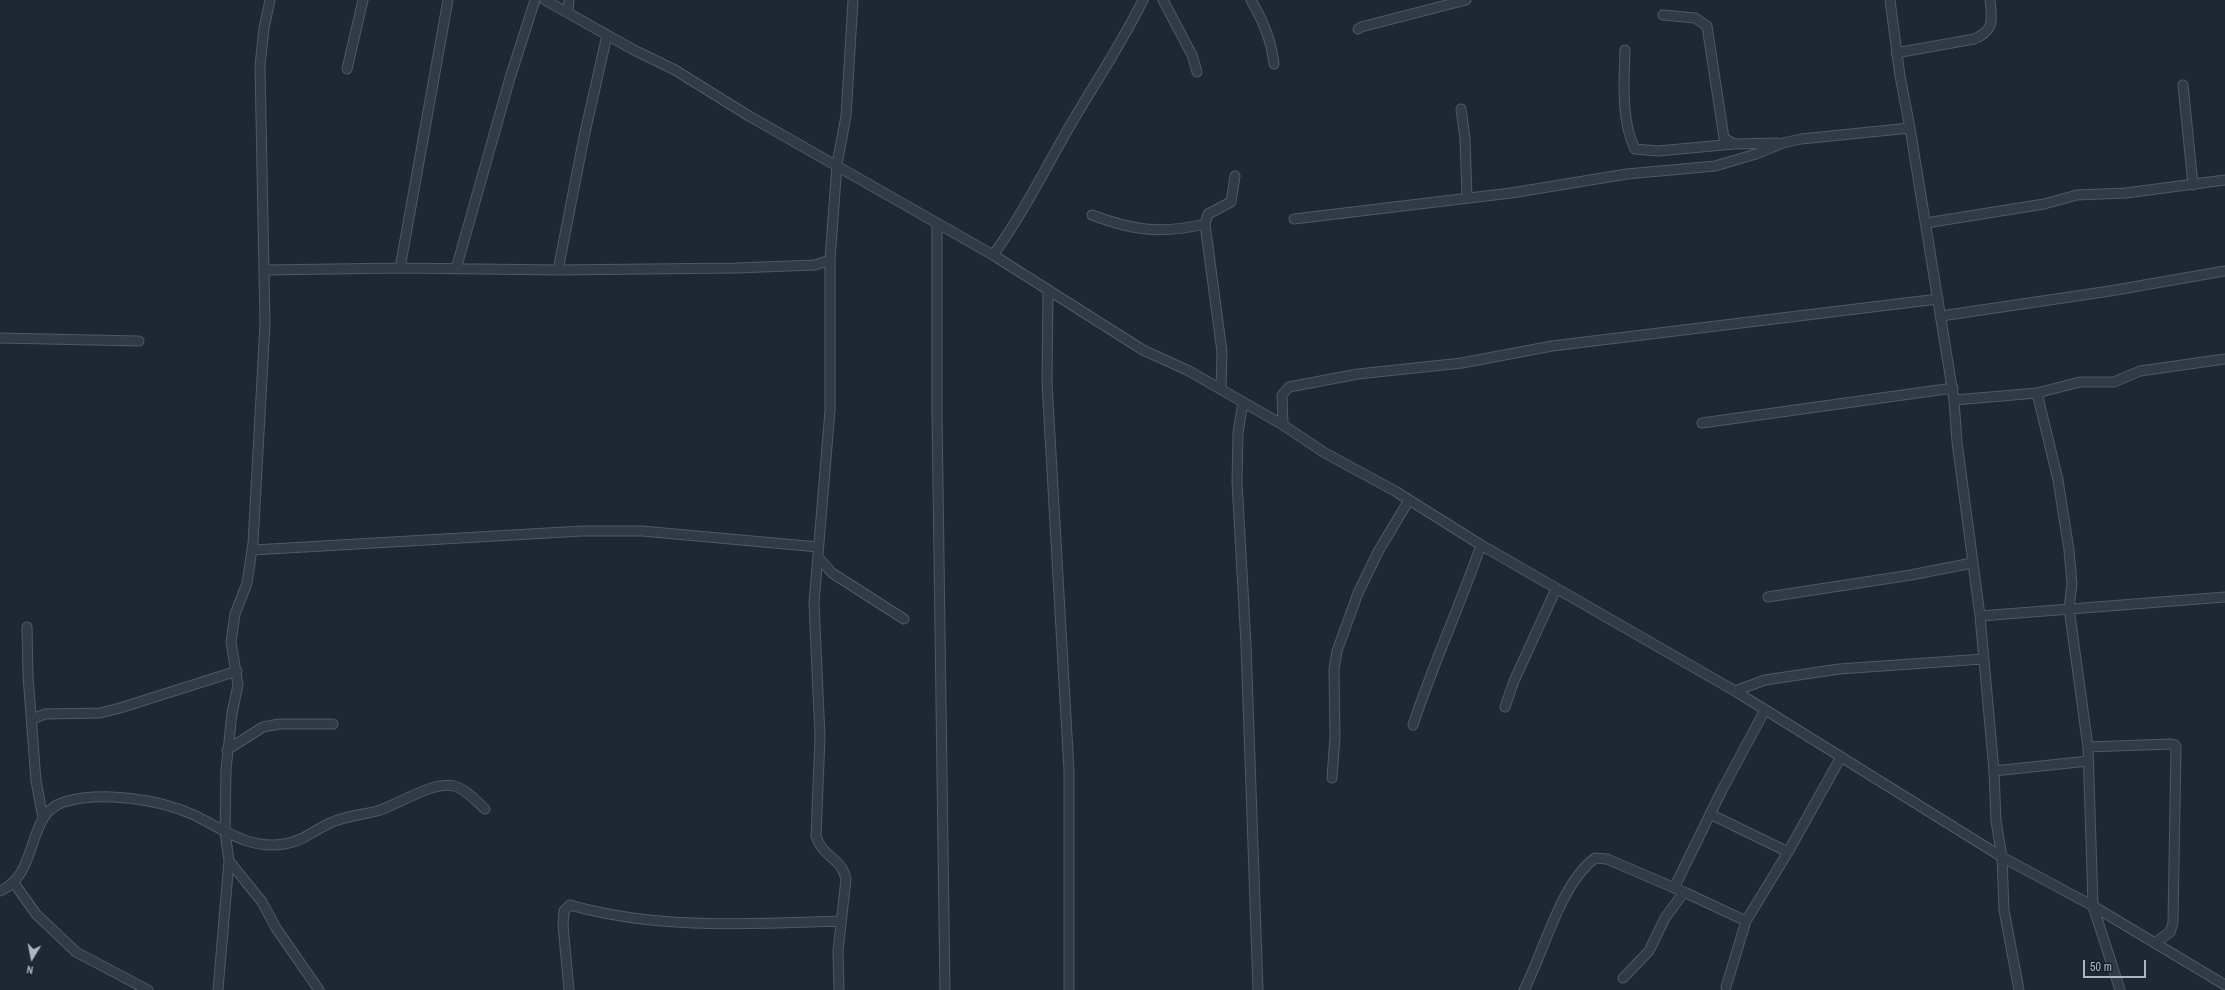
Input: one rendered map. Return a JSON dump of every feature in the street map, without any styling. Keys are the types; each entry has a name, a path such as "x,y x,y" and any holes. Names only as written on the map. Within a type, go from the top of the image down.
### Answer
{"street":[{"path":"218,990 229,861 225,832 227,750 238,685 237,671 232,649 233,622 247,583 252,550 265,324 260,66 264,28 270,0"},
{"path":"347,69 363,0"},
{"path":"400,268 448,0"},
{"path":"456,269 510,78 535,0"},
{"path":"546,0 607,35 675,70 749,116 836,164 937,223 993,256 1143,350 1189,371 1283,425 1325,452 1409,500 1481,545 1735,691 2002,857 2093,906 2225,985"},
{"path":"568,12 569,0"},
{"path":"839,990 838,951 846,879 844,869 825,853 819,845 816,836 820,737 814,603 830,410 830,260 836,164 846,116 853,0"},
{"path":"993,256 1027,205 1070,125 1126,35 1143,0"},
{"path":"1163,0 1192,55 1197,72"},
{"path":"1251,0 1266,28 1272,45 1274,64"},
{"path":"1358,29 1466,0"},
{"path":"1890,0 1896,53 1926,223 1954,400 1957,442 1980,616 1994,771 1996,821 2002,857 2004,910 2019,990"},
{"path":"1896,53 1974,39 1982,36 1989,29 1992,20 1990,0"},
{"path":"1663,15 1695,18 1707,26 1720,122 1724,138 1734,144"},
{"path":"558,270 584,137 607,35"},
{"path":"1625,50 1624,87 1630,138 1635,149 1658,151 1734,144 1783,143 1910,128"},
{"path":"2183,85 2193,185"},
{"path":"1461,109 1465,138 1467,198"},
{"path":"1294,219 1511,193 1627,174 1715,166 1756,154 1783,143"},
{"path":"1221,390 1222,352 1205,224 1208,214 1231,202 1235,176"},
{"path":"1926,223 2044,204 2077,195 2126,193 2225,180"},
{"path":"1092,215 1127,228 1148,230 1183,229 1205,224"},
{"path":"937,223 937,413 945,990"},
{"path":"265,270 400,268 558,270 736,268 814,265 830,260"},
{"path":"1941,316 2102,292 2225,271"},
{"path":"1048,291 1046,383 1070,770 1069,990"},
{"path":"1283,425 1282,395 1289,387 1358,374 1462,363 1552,346 1938,299"},
{"path":"0,338 139,341"},
{"path":"1954,400 2037,393 2080,382 2114,382 2140,371 2225,359"},
{"path":"1702,422 1952,388"},
{"path":"2037,393 2058,480 2069,550 2072,584 2069,608 2088,746 2093,906 2120,990"},
{"path":"1243,402 1238,433 1237,482 1246,644 1258,990"},
{"path":"1332,778 1335,737 1334,669 1337,651 1358,593 1379,550 1409,500"},
{"path":"252,550 582,531 658,532 818,547"},
{"path":"1413,725 1430,674 1466,588 1481,545"},
{"path":"818,557 832,573 904,619"},
{"path":"1768,597 1911,575 1972,563"},
{"path":"1505,707 1514,681 1556,589"},
{"path":"1980,616 2225,597"},
{"path":"27,627 28,676 36,780 43,818"},
{"path":"1735,691 1765,680 1839,669 1983,659"},
{"path":"32,719 45,714 100,713 237,671"},
{"path":"1674,888 1710,814 1765,710"},
{"path":"227,750 263,727 279,724 333,724"},
{"path":"2088,746 2170,744 2175,745 2176,747 2173,923 2170,932 2155,943"},
{"path":"1726,986 1746,921 1788,852 1841,757"},
{"path":"1994,771 2088,761"},
{"path":"0,890 14,883 22,873 43,818 52,807 83,798 134,799 155,802 182,810 247,842 284,844 307,837 330,823 346,817 378,811 428,790 445,786 454,786 465,791 485,809"},
{"path":"1710,814 1788,852"},
{"path":"1524,990 1560,908 1579,874 1595,858 1607,859 1684,892 1746,921"},
{"path":"229,861 262,902 276,928 319,990"},
{"path":"14,883 36,914 76,952 148,990"},
{"path":"1623,978 1649,951 1665,918 1684,892"},
{"path":"569,990 563,925 564,911 570,905 587,910 674,924 841,921"}]}
